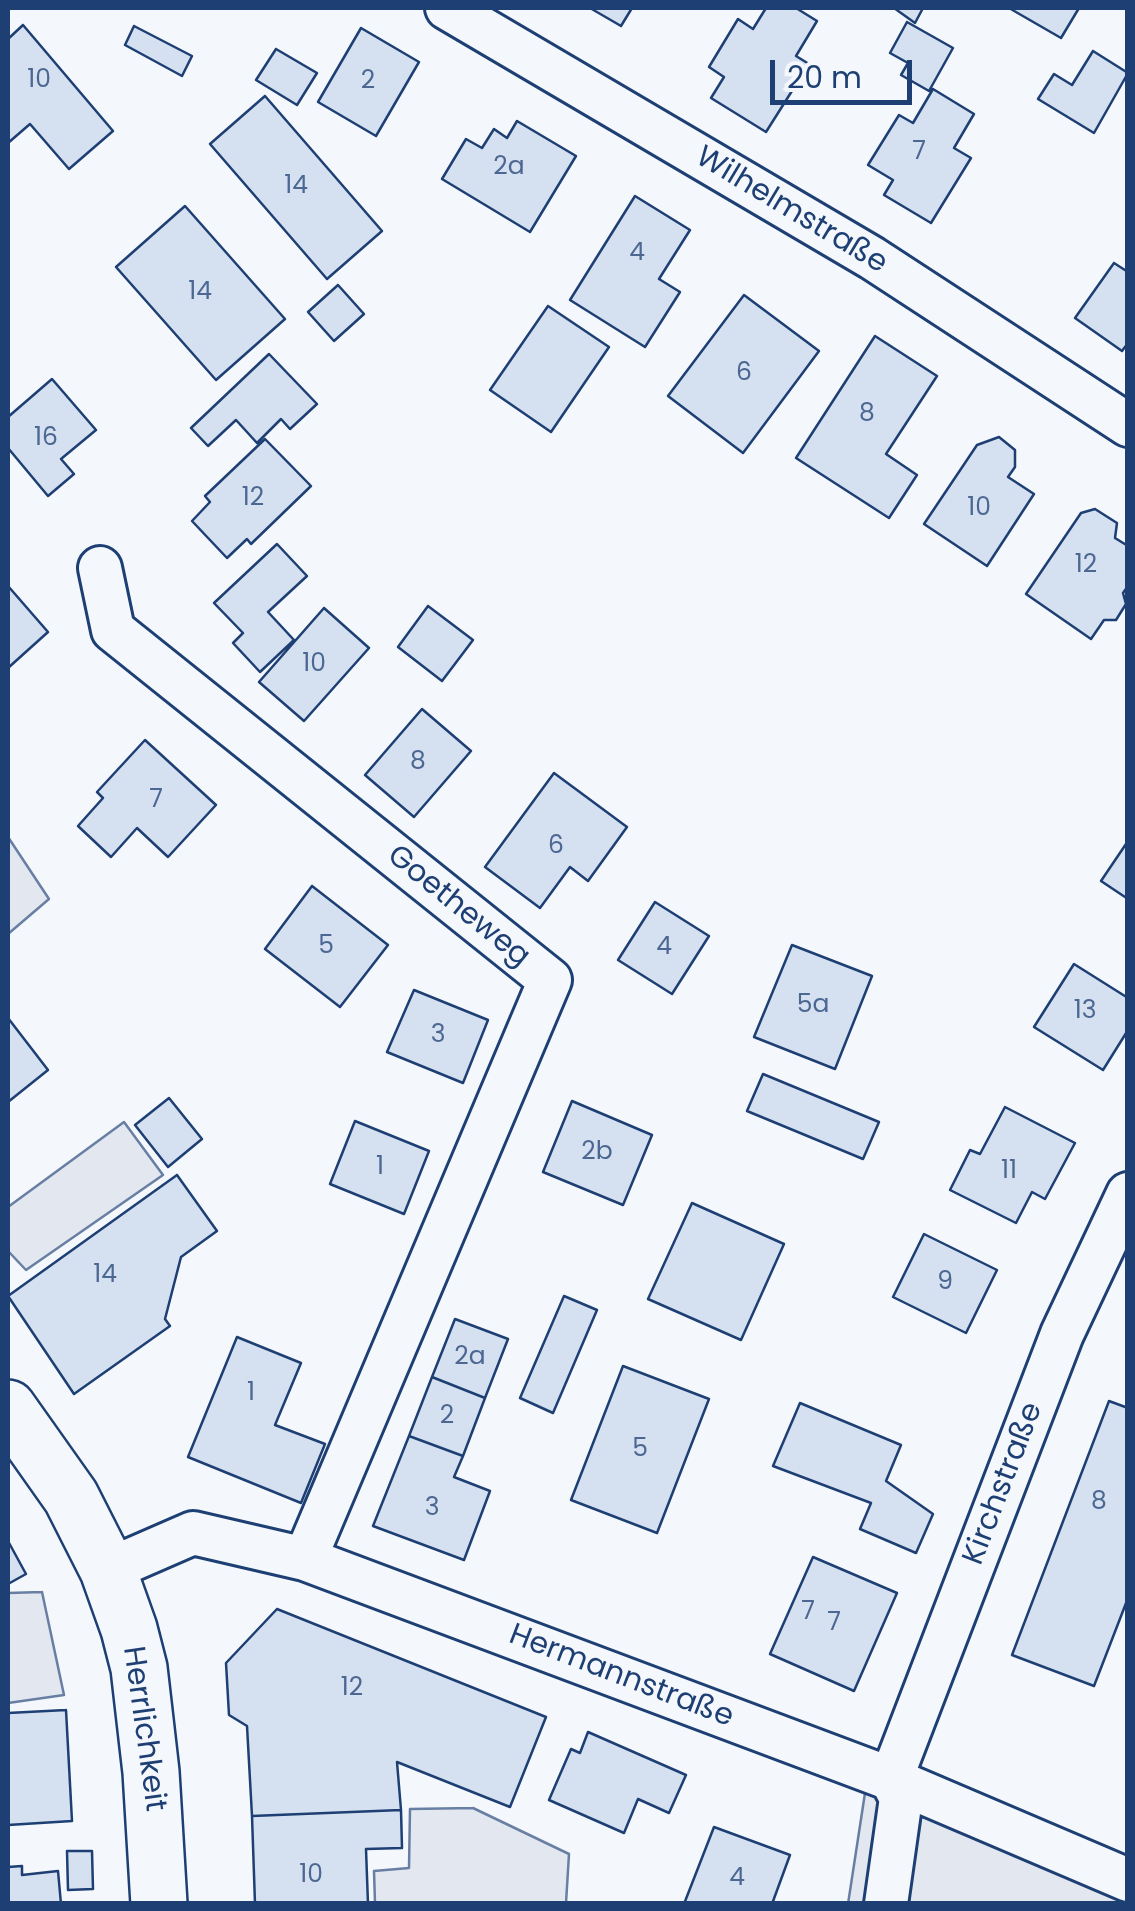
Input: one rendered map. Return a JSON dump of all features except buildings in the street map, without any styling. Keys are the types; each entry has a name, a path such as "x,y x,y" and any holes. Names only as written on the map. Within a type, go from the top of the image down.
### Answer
{"main road":[{"name":"Herrlichkeit","path":"8,1408 58,1476 108,1570 139,1668 160,1904"}],"street":[{"name":"Wilhelmstraße","path":"447,8 872,258 1128,425"},
{"name":"Goetheweg","path":"100,568 113,630 550,980 305,1559"},
{"name":"Kirchstraße","path":"891,1778 1062,1334 1128,1194"},
{"name":"Hermannstraße","path":"108,1570 193,1533 305,1559 891,1778 1128,1880"},
{"path":"886,1904 901,1798 891,1778"}],"shaded area":[{"path":"8,837 49,899 8,934"},
{"path":"124,1122 163,1175 26,1270 8,1251 8,1207"},
{"path":"42,1592 64,1695 8,1703 8,1593"},
{"path":"867,1780 1128,1892 1127,1904 848,1904"},
{"path":"473,1808 569,1854 566,1903 375,1903 374,1871 409,1868 410,1809"}]}
